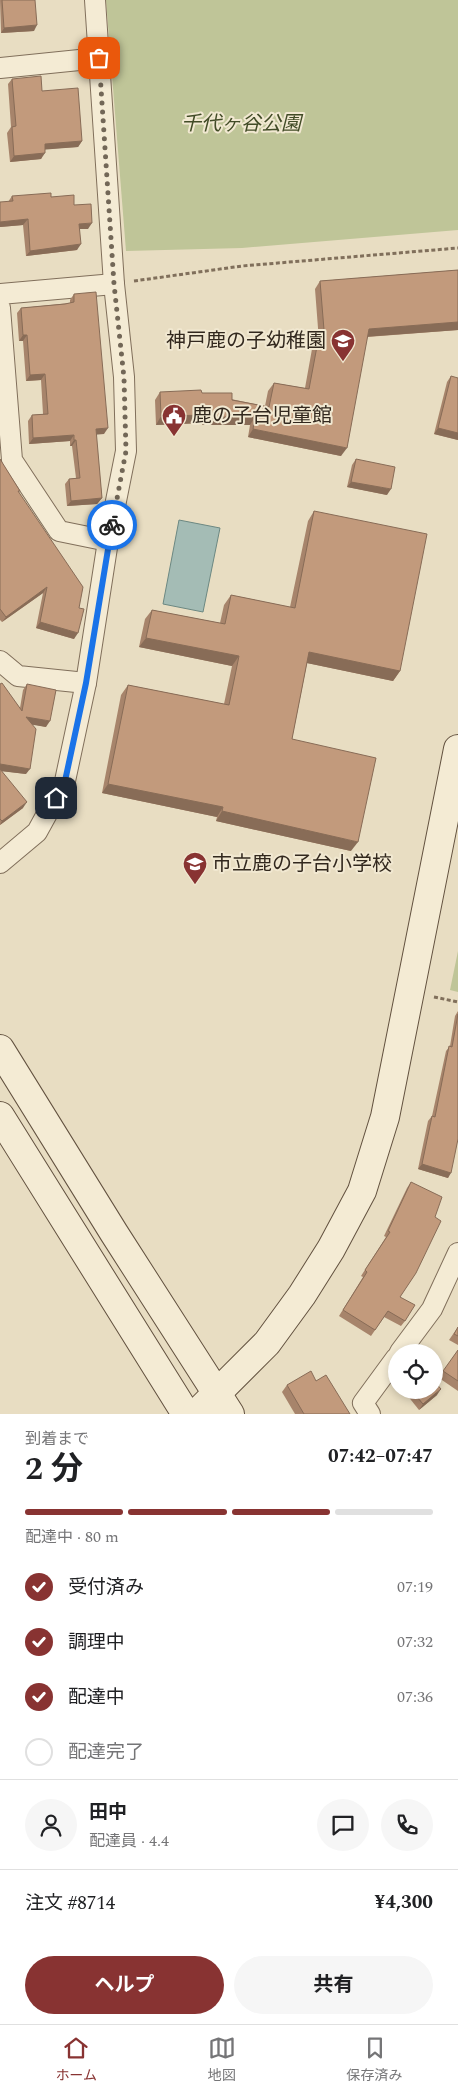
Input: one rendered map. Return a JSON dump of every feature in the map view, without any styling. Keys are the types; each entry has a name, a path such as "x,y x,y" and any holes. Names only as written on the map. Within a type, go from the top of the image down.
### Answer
{"street":[{"path":"0,862 37,832 65,781 86,683 108,541 126,451 124,378 114,284 95,0"},
{"path":"0,68 99,58"},
{"path":"0,294 114,284"},
{"path":"0,308 12,460 59,531 108,541"},
{"path":"0,661 18,676 86,683"},
{"path":"196,1414 223,1404 302,1295 362,1191 385,1117 451,813 458,749"},
{"path":"0,1049 114,1234 223,1404"},
{"path":"0,1116 186,1414"},
{"path":"406,1344 432,1309 458,1252"},
{"path":"370,1414 363,1403 388,1369"}],"path":[{"path":"114,284 242,266 458,248"},
{"path":"433,997 458,1002"}],"green space":[{"name":"千代ヶ谷公園","path":"106,0 458,0 458,230 242,248 126,251"},
{"path":"458,951 458,992 450,990"}],"water":[{"path":"179,520 220,528 203,612 163,604"}],"building":[{"path":"2,0 35,0 37,25 4,28"},
{"path":"41,76 42,91 78,88 82,141 45,144 45,153 14,156 12,127 16,126 12,79"},
{"path":"51,193 51,197 74,195 74,205 91,204 92,223 79,224 81,244 30,251 28,219 0,222 0,202 13,201 12,196"},
{"path":"458,270 458,322 369,329 347,448 253,429 255,417 161,416 160,392 201,390 202,393 232,393 232,400 269,407 274,383 309,389 318,341 325,342 320,281"},
{"path":"96,292 108,428 96,429 102,498 71,501 69,479 80,478 74,435 33,438 32,415 48,414 45,374 30,375 27,335 23,335 21,308 65,304 74,302 74,294"},
{"path":"451,376 458,378 458,433 438,428"},
{"path":"0,459 20,491 18,491 83,587 79,608 84,609 78,633 40,622 47,587 6,617 0,609"},
{"path":"356,459 395,467 391,489 351,482"},
{"path":"314,511 427,534 400,671 309,652 292,739 376,758 358,842 222,811 223,807 108,784 128,685 229,705 239,656 146,638 152,610 225,624 231,595 295,608"},
{"path":"2,683 22,711 27,684 56,690 50,721 26,717 36,729 30,769 0,764 0,684"},
{"path":"0,769 27,802 2,821 0,819"},
{"path":"458,1014 458,1139 451,1173 422,1164 432,1116 435,1117 449,1046 452,1047"},
{"path":"411,1182 442,1197 435,1217 441,1221 416,1273 400,1297 415,1305 405,1321 388,1311 375,1330 343,1310 367,1272 365,1270 390,1232 388,1231"},
{"path":"458,1327 458,1336 454,1334"},
{"path":"458,1350 458,1381 443,1371"},
{"path":"311,1371 316,1381 326,1375 350,1414 304,1414 287,1385"},
{"path":"419,1399 429,1399 423,1404"}],"way so far":[{"path":"99,58 114,284 124,378 126,451 112,525"}],"place":[{"name":"神戸鹿の子幼稚園","path":"343,362"},
{"name":"鹿の子台児童館","path":"174,437"},
{"name":"市立鹿の子台小学校","path":"195,885"}],"route":[{"path":"56,798 65,781 86,683 112,525"}]}
